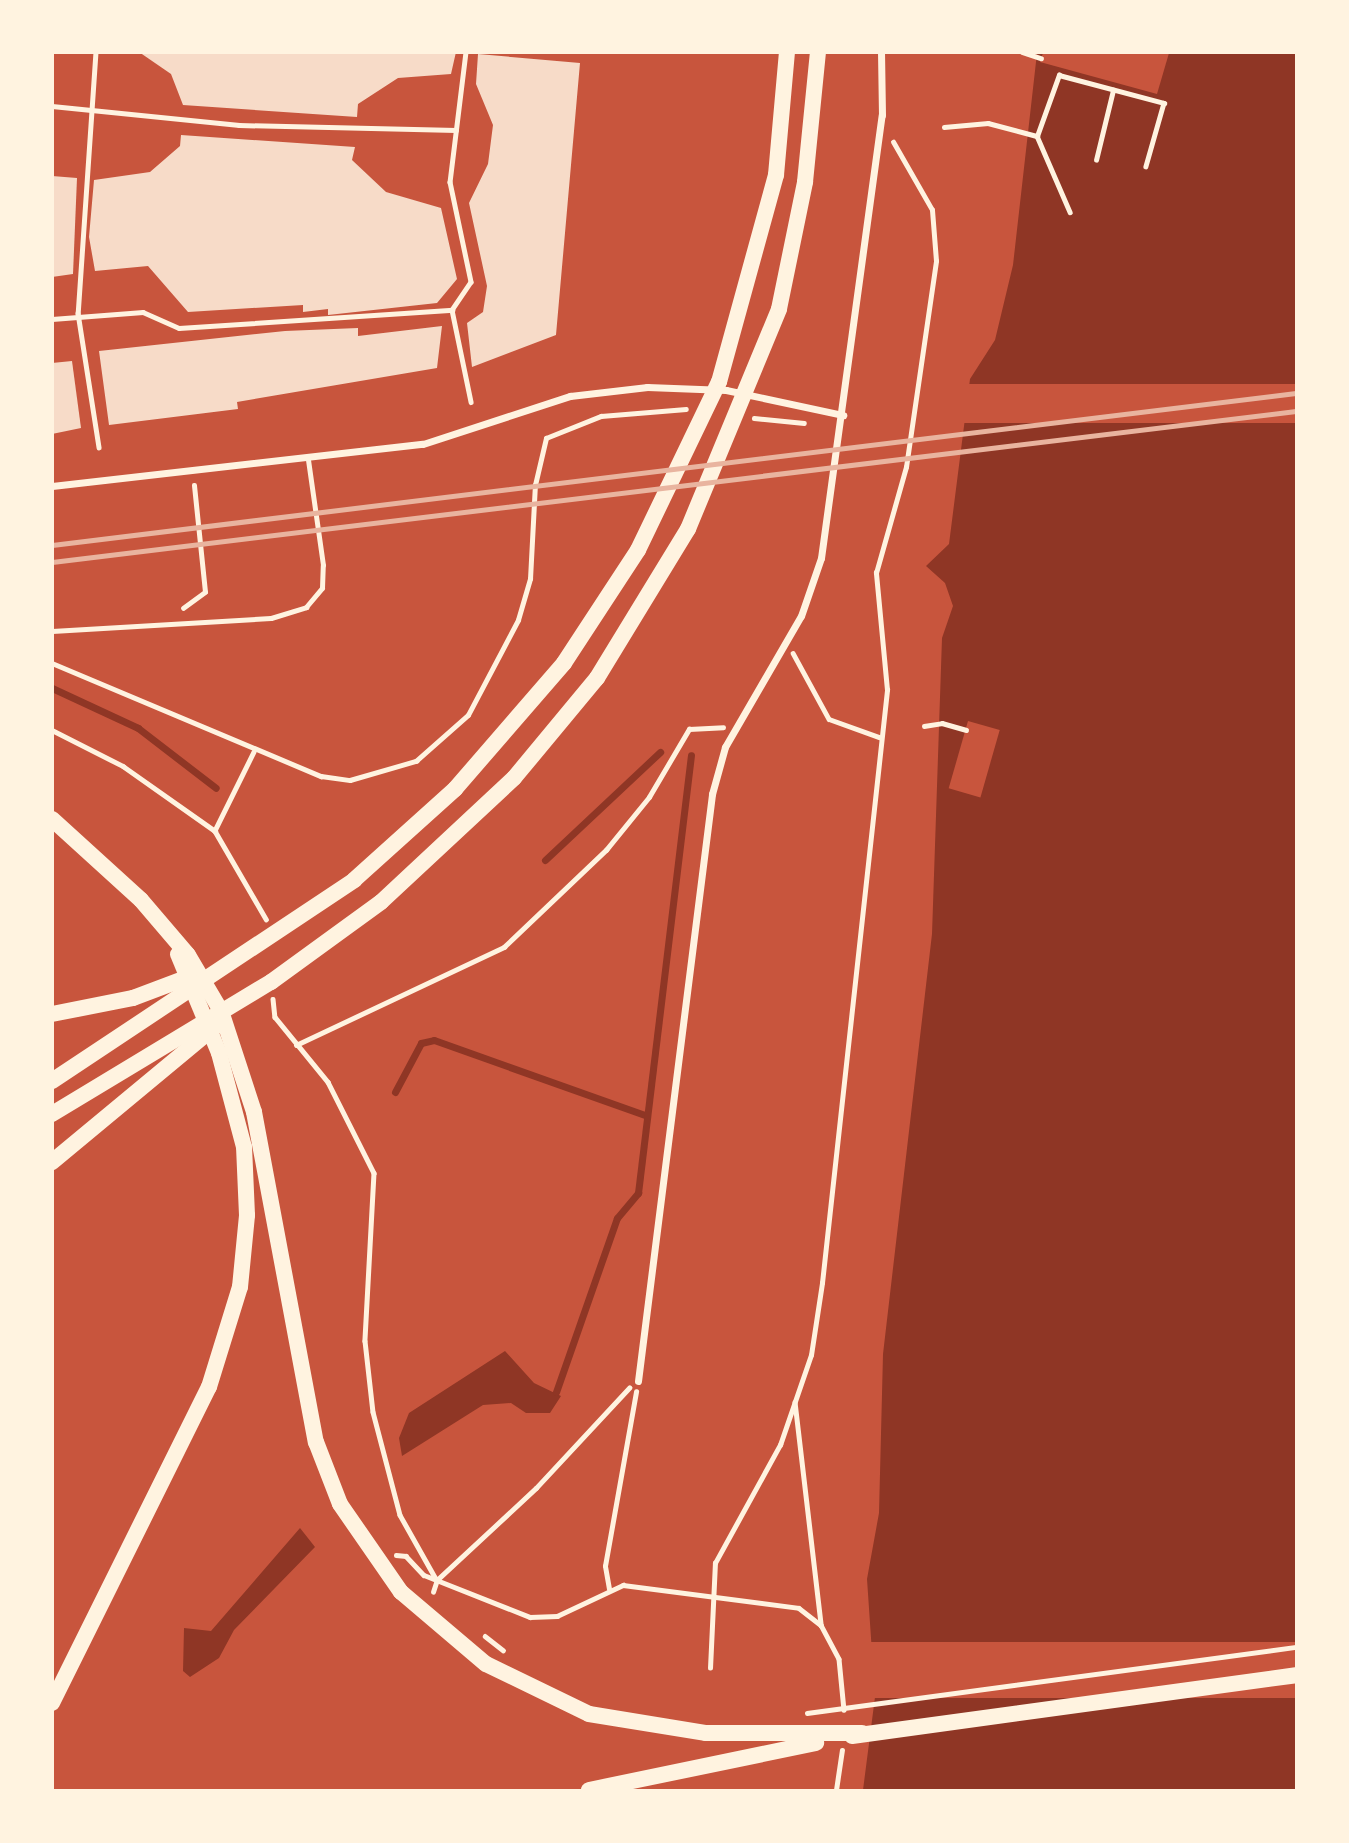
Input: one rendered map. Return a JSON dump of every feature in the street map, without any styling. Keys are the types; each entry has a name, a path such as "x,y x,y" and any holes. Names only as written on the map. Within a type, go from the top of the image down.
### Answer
{"main road":[{"path":"52,1081 272,939 391,849 514,726 609,598 690,450 746,303 776,175 787,52"},
{"path":"52,1162 271,982 416,872 541,747 623,642 720,461 779,309 805,182 818,52"},
{"path":"52,819 117,874 165,930 212,993 245,1076 316,1442 340,1504 401,1592 486,1664 589,1714 666,1730 797,1741"},
{"path":"52,1703 192,1424 232,1320 247,1215 244,1147 229,1086 165,930"},
{"path":"52,1014 133,999 272,939"},
{"path":"52,1114 271,982"},
{"path":"589,1790 797,1741 1297,1675"}],"street":[{"path":"638,1381 712,794 734,727 786,644 821,558 882,115 881,52"},
{"path":"52,486 308,460 424,444 570,396 647,387 726,390 842,415"}],"lane":[{"path":"52,631 271,618 306,607 322,588 323,565 308,460"}],"path":[{"path":"96,52 95,110 78,313 99,447"},
{"path":"466,52 450,182 471,282 452,310 471,402"},
{"path":"1022,52 1041,58"},
{"path":"1070,212 1037,136 1059,75 1164,103 1146,166"},
{"path":"1096,160 1113,90"},
{"path":"52,106 239,125 456,130"},
{"path":"710,1668 711,1593 715,1563 780,1445 811,1355 822,1283 879,737 887,690 876,573 906,467 937,233 932,210 906,173 882,115"},
{"path":"944,127 988,123 1037,136"},
{"path":"52,319 78,313 143,312 179,328 452,310"},
{"path":"52,663 254,752 351,780 416,761 444,740 468,715 518,621 530,579 535,485 546,438 601,416 701,411"},
{"path":"742,416 797,424 842,415"},
{"path":"171,609 193,605 205,592 194,486"},
{"path":"786,644 829,719 879,737"},
{"path":"923,726 942,723 966,730"},
{"path":"296,1045 504,947 606,850 649,797 689,729 734,727"},
{"path":"52,730 123,766 215,831 261,903 272,939"},
{"path":"215,831 254,752"},
{"path":"271,982 275,1017 328,1082 374,1173 365,1341 373,1412 400,1515 437,1580 500,1610 545,1619 609,1589 638,1584 799,1608 821,1625"},
{"path":"444,1603 429,1588 536,1488 638,1381"},
{"path":"609,1589 605,1566 638,1381"},
{"path":"794,1401 821,1625 839,1659 845,1696"},
{"path":"480,1632 509,1654"},
{"path":"800,1714 1297,1647"},
{"path":"836,1790 840,1781"}],"shaded area":[{"path":"1037,53 1296,53 1296,1790 863,1790 875,1697 867,1579 879,1513 883,1354 932,934 942,638 953,606 945,583 926,566 949,544 970,379 995,340 1013,265"},
{"path":"505,1351 534,1383 561,1396 550,1413 526,1413 511,1403 483,1405 402,1456 399,1438 409,1413"},
{"path":"300,1528 315,1547 234,1630 219,1658 190,1677 183,1671 184,1628 211,1631"}],"pier":[{"path":"1043,53 1169,53 1157,94 1040,62"},
{"path":"957,384 1296,384 1296,423 957,423"},
{"path":"968,721 1000,730 980,797 949,788"},
{"path":"868,1642 1296,1642 1296,1698 868,1698"}],"building":[{"path":"139,52 456,52 451,74 398,78 358,104 357,117 183,105 171,74"},
{"path":"478,54 580,63 556,335 472,367 467,323 483,312 487,286 469,203 488,164 493,125 476,84"},
{"path":"181,135 355,147 352,160 386,192 441,208 457,279 437,303 328,315 328,309 303,312 303,305 188,312 148,266 95,271 89,237 94,180 150,172 180,146"},
{"path":"52,176 77,178 73,274 52,277"},
{"path":"442,326 437,368 237,402 238,409 109,425 99,351 285,331 358,328 358,336"},
{"path":"72,361 81,428 52,434 52,363"}],"waterway":[{"path":"52,688 138,728 216,788"},
{"path":"545,860 660,752"},
{"path":"556,1392 617,1218 638,1193 691,755"},
{"path":"395,1092 421,1043 434,1040 647,1116"}],"railway":[{"path":"52,545 1296,393"},
{"path":"52,562 1296,411"}]}
